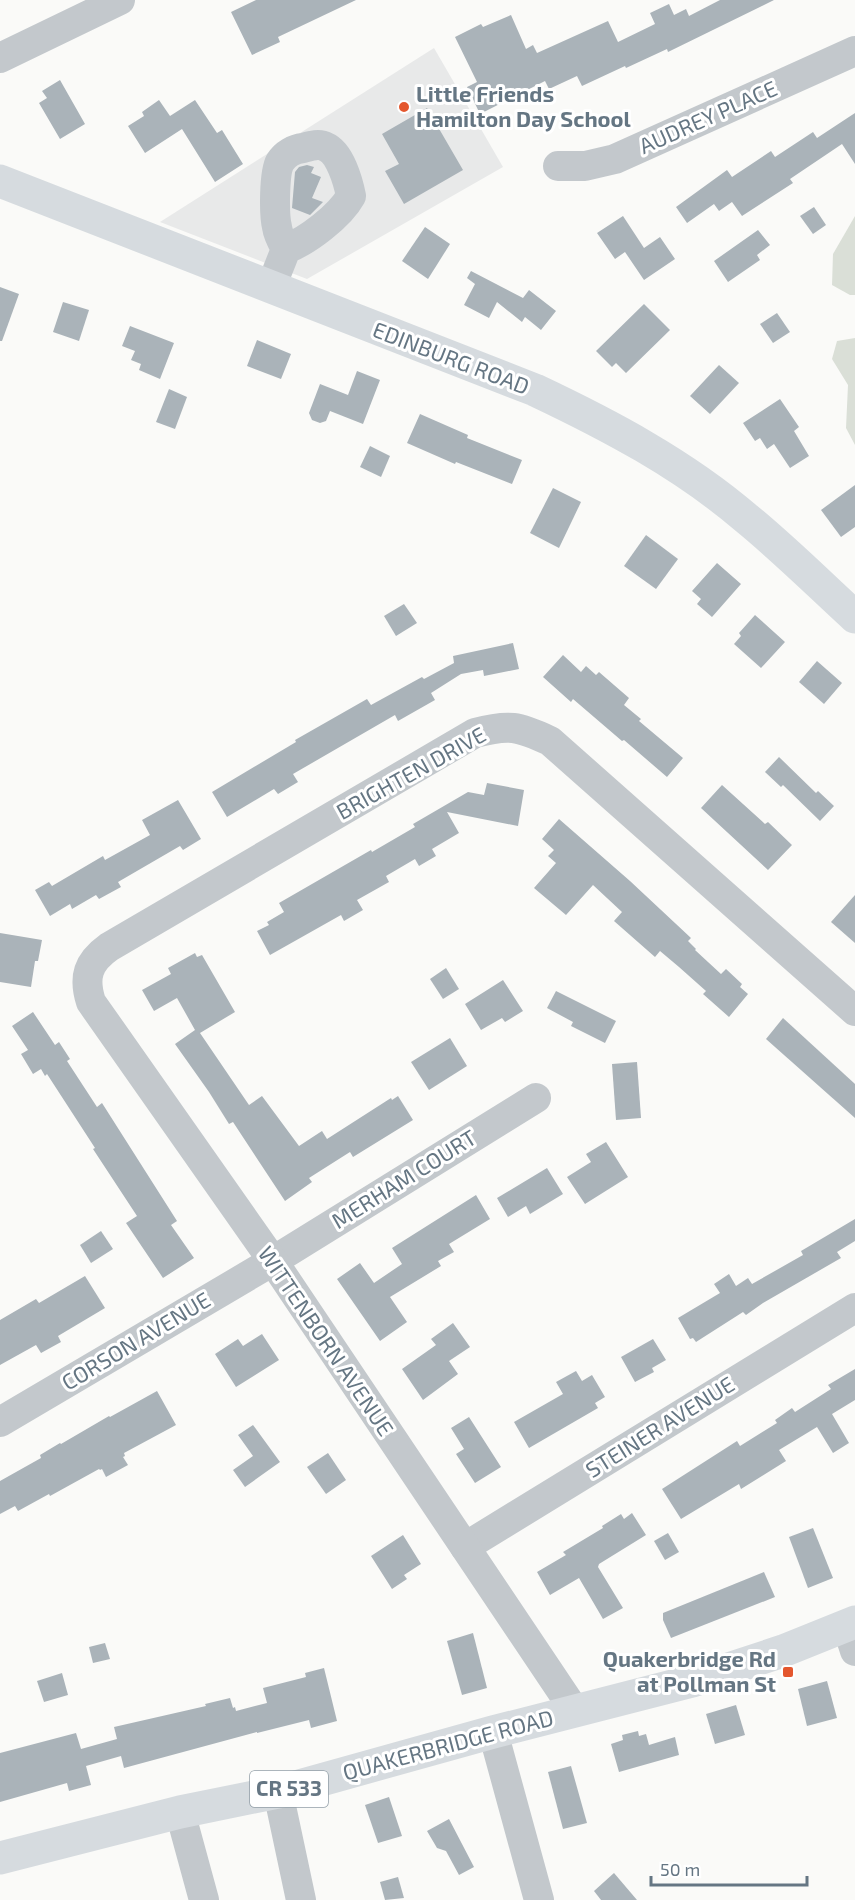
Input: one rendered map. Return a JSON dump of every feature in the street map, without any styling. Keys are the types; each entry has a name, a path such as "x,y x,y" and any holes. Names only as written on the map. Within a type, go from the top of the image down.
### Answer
{"main road":[{"name":"EDINBURG ROAD","path":"0,181 535,390 592,417 637,442 699,482 746,518 855,617"},
{"name":"QUAKERBRIDGE ROAD","path":"0,1858 180,1812 278,1792 493,1732 692,1681 783,1651 852,1633"}],"street":[{"path":"0,58 120,0"},
{"name":"AUDREY PLACE","path":"558,166 585,166 615,159 855,51"},
{"path":"271,287 286,249"},
{"name":"BRIGHTEN DRIVE","path":"89,970 97,955 109,947 475,733 498,727 525,729 550,741 855,1011"},
{"name":"WITTENBORN AVENUE","path":"89,970 86,985 91,1002 273,1261 575,1711"},
{"name":"MERHAM COURT","path":"273,1261 536,1098"},
{"name":"CORSON AVENUE","path":"0,1422 273,1261"},
{"name":"STEINER AVENUE","path":"465,1547 855,1308"},
{"path":"493,1732 539,1900"},
{"path":"278,1792 301,1900"},
{"path":"180,1812 204,1900"}],"shaded area":[{"name":"Little Friends Hamilton Day School","path":"434,48 503,167 307,279 160,222"},
{"path":"855,216 855,295 850,295 832,285 833,254"},
{"path":"855,338 855,445 846,428 848,385 832,359 837,341"}],"building":[{"path":"256,0 356,0 278,37 280,42 252,55 231,12"},
{"path":"720,0 774,0 668,52 667,49 582,86 577,76 549,89 545,81 480,114 467,87 477,82 455,37 481,24 483,27 511,15 526,49 533,45 537,53 608,21 618,42 655,24 650,13 669,4 674,15 686,9 689,16"},
{"path":"60,80 85,124 60,139 39,103 47,98 42,91"},
{"path":"159,100 170,116 195,100 217,133 222,130 243,164 215,182 182,129 145,153 128,126 144,116 142,112"},
{"path":"427,108 463,170 404,204 385,171 399,164 382,134"},
{"path":"855,113 855,164 842,144 790,179 793,183 742,216 732,202 719,211 714,204 687,223 676,207 727,170 732,177 771,151 775,157 813,132 817,138"},
{"path":"307,165 314,167 311,173 321,177 312,198 323,202 310,215 292,208 295,172 299,167"},
{"path":"814,207 826,225 813,234 800,216"},
{"path":"623,216 644,248 660,237 675,259 644,280 625,252 615,259 597,233"},
{"path":"425,227 450,244 428,279 402,261"},
{"path":"758,230 770,245 757,255 760,260 728,282 714,261"},
{"path":"471,271 523,298 529,290 556,311 541,330 525,317 522,322 497,302 489,318 464,305 475,284 467,278"},
{"path":"0,287 19,294 2,341 0,341"},
{"path":"63,302 89,310 79,341 53,332"},
{"path":"644,304 670,330 626,373 616,363 612,367 596,351"},
{"path":"777,313 790,332 773,343 760,324"},
{"path":"130,326 174,343 160,379 139,370 141,364 131,360 135,351 122,346"},
{"path":"257,340 291,354 281,379 247,366"},
{"path":"719,365 739,383 710,414 690,396"},
{"path":"357,371 380,380 363,424 330,411 326,421 320,423 312,420 309,413 320,384 348,395"},
{"path":"169,389 187,397 175,429 156,422"},
{"path":"780,399 799,427 794,431 809,456 790,468 774,444 767,449 760,438 755,441 743,423"},
{"path":"420,414 468,435 467,438 522,460 512,484 456,462 455,464 407,443"},
{"path":"370,446 390,456 381,477 360,467"},
{"path":"855,485 855,527 841,537 821,510"},
{"path":"553,488 581,502 559,548 530,533"},
{"path":"646,535 678,559 656,589 624,566"},
{"path":"717,563 741,584 712,617 697,604 701,599 692,591"},
{"path":"404,604 417,623 396,636 384,616"},
{"path":"755,615 785,642 761,668 734,644 741,636 739,633"},
{"path":"513,643 519,669 484,676 483,670 461,674 431,693 435,700 398,721 395,715 293,774 298,782 278,794 274,789 227,817 212,792 296,742 295,740 367,699 371,705 422,677 424,679 454,663 453,656"},
{"path":"563,655 581,672 586,666 596,675 599,672 629,698 624,705 641,719 639,721 683,758 667,777 573,699 571,702 543,677"},
{"path":"817,661 842,683 824,704 799,682"},
{"path":"779,757 816,793 818,791 834,806 820,821 783,785 781,787 765,772"},
{"path":"487,783 524,790 518,826 447,812 459,833 432,849 436,856 419,866 415,859 386,876 389,882 357,900 363,910 344,921 341,915 270,955 257,931 269,925 267,922 284,912 279,903 415,827 413,824 468,792 484,795"},
{"path":"722,785 765,824 768,822 792,845 768,870 701,808"},
{"path":"178,800 201,839 183,850 180,846 118,882 121,887 99,899 96,895 72,909 70,904 50,916 35,890 49,882 52,886 103,856 105,860 150,835 142,820"},
{"path":"559,819 691,938 688,941 695,950 721,974 726,969 742,984 740,987 748,994 729,1017 703,994 706,991 660,951 655,957 614,921 622,912 593,885 566,915 534,888 556,863 548,856 554,850 542,839"},
{"path":"855,895 855,943 831,922"},
{"path":"0,933 42,940 38,961 35,961 31,987 0,982"},
{"path":"195,953 197,957 202,955 235,1012 200,1033 249,1105 262,1096 299,1146 322,1131 327,1139 391,1098 392,1100 398,1096 413,1120 353,1157 350,1152 309,1178 312,1182 285,1201 233,1122 229,1124 175,1044 195,1030 177,998 154,1011 142,990 171,974 168,968"},
{"path":"446,968 459,989 443,999 430,979"},
{"path":"503,980 523,1011 505,1022 502,1018 481,1030 465,1004"},
{"path":"556,991 616,1021 605,1043 571,1026 573,1022 547,1008"},
{"path":"33,1012 55,1045 59,1042 70,1059 67,1061 97,1107 102,1103 177,1221 171,1225 194,1258 163,1278 126,1223 137,1216 93,1149 95,1148 47,1074 45,1076 41,1069 33,1074 21,1054 28,1050 12,1026"},
{"path":"783,1018 855,1084 855,1118 766,1039"},
{"path":"450,1038 467,1066 429,1090 411,1062"},
{"path":"637,1062 641,1118 616,1120 612,1064"},
{"path":"606,1142 628,1177 585,1204 567,1177 591,1162 586,1154"},
{"path":"547,1168 563,1194 530,1214 526,1206 508,1217 497,1198"},
{"path":"476,1195 490,1219 449,1244 454,1252 438,1261 441,1266 390,1297 407,1322 380,1341 337,1279 360,1263 374,1283 402,1264 392,1248"},
{"path":"855,1219 855,1241 837,1252 841,1258 746,1315 743,1312 696,1342 693,1338 690,1339 678,1318 720,1293 714,1284 729,1274 736,1286 748,1278 752,1284 803,1255 801,1251"},
{"path":"101,1231 113,1249 91,1263 80,1245"},
{"path":"85,1276 105,1308 58,1336 61,1342 41,1353 36,1345 0,1365 0,1320 36,1299 39,1303"},
{"path":"453,1323 470,1347 449,1361 458,1374 423,1400 402,1369 436,1345 431,1339"},
{"path":"262,1334 279,1360 236,1387 215,1354 238,1339 243,1346"},
{"path":"653,1339 666,1360 652,1368 654,1372 635,1382 621,1357"},
{"path":"855,1369 855,1400 832,1414 849,1443 833,1453 817,1427 779,1450 786,1461 741,1489 739,1484 681,1519 662,1489 737,1441 740,1446 777,1423 775,1420 792,1408 795,1412 831,1389 828,1385"},
{"path":"576,1371 582,1381 592,1375 605,1397 595,1403 598,1408 529,1448 514,1422 563,1394 556,1382"},
{"path":"157,1391 176,1425 124,1453 123,1457 128,1465 106,1477 102,1469 99,1469 18,1511 15,1506 0,1514 0,1481 41,1458 40,1455 60,1443"},
{"path":"469,1417 501,1467 475,1483 456,1454 464,1449 451,1428"},
{"path":"253,1425 280,1462 245,1487 233,1470 253,1456 238,1435"},
{"path":"328,1453 346,1480 326,1494 307,1467"},
{"path":"632,1513 646,1535 599,1564 598,1567 623,1608 603,1619 579,1578 550,1595 537,1572 566,1555 563,1552 603,1528 602,1526 621,1514 624,1519"},
{"path":"813,1528 833,1578 808,1588 789,1537"},
{"path":"668,1533 679,1552 665,1560 654,1541"},
{"path":"403,1535 421,1564 404,1575 407,1579 392,1589 371,1556"},
{"path":"764,1572 775,1597 671,1638 663,1620 663,1613"},
{"path":"473,1633 487,1688 462,1695 447,1641"},
{"path":"105,1643 110,1659 93,1663 89,1647"},
{"path":"324,1668 337,1721 311,1728 309,1720 124,1768 121,1756 86,1766 91,1785 69,1791 67,1783 0,1802 0,1753 76,1733 81,1749 117,1739 114,1727 206,1706 205,1704 230,1698 236,1711 267,1703 263,1688 306,1677 305,1673"},
{"path":"62,1673 68,1695 44,1702 37,1681"},
{"path":"827,1681 837,1718 807,1726 798,1689"},
{"path":"736,1705 745,1735 715,1744 706,1714"},
{"path":"638,1731 639,1736 646,1734 649,1745 675,1737 679,1755 619,1772 611,1744 623,1740 622,1735"},
{"path":"571,1766 587,1823 563,1829 548,1772"},
{"path":"389,1797 402,1836 378,1843 365,1805"},
{"path":"449,1819 474,1867 459,1875 446,1851 437,1848 427,1831"},
{"path":"614,1873 637,1900 601,1900 594,1891"},
{"path":"398,1877 404,1898 385,1900 380,1882"}],"place":[{"name":"Little Friends Hamilton Day School","path":"404,107"},
{"name":"Quakerbridge Rd at Pollman St","path":"788,1672"}]}
